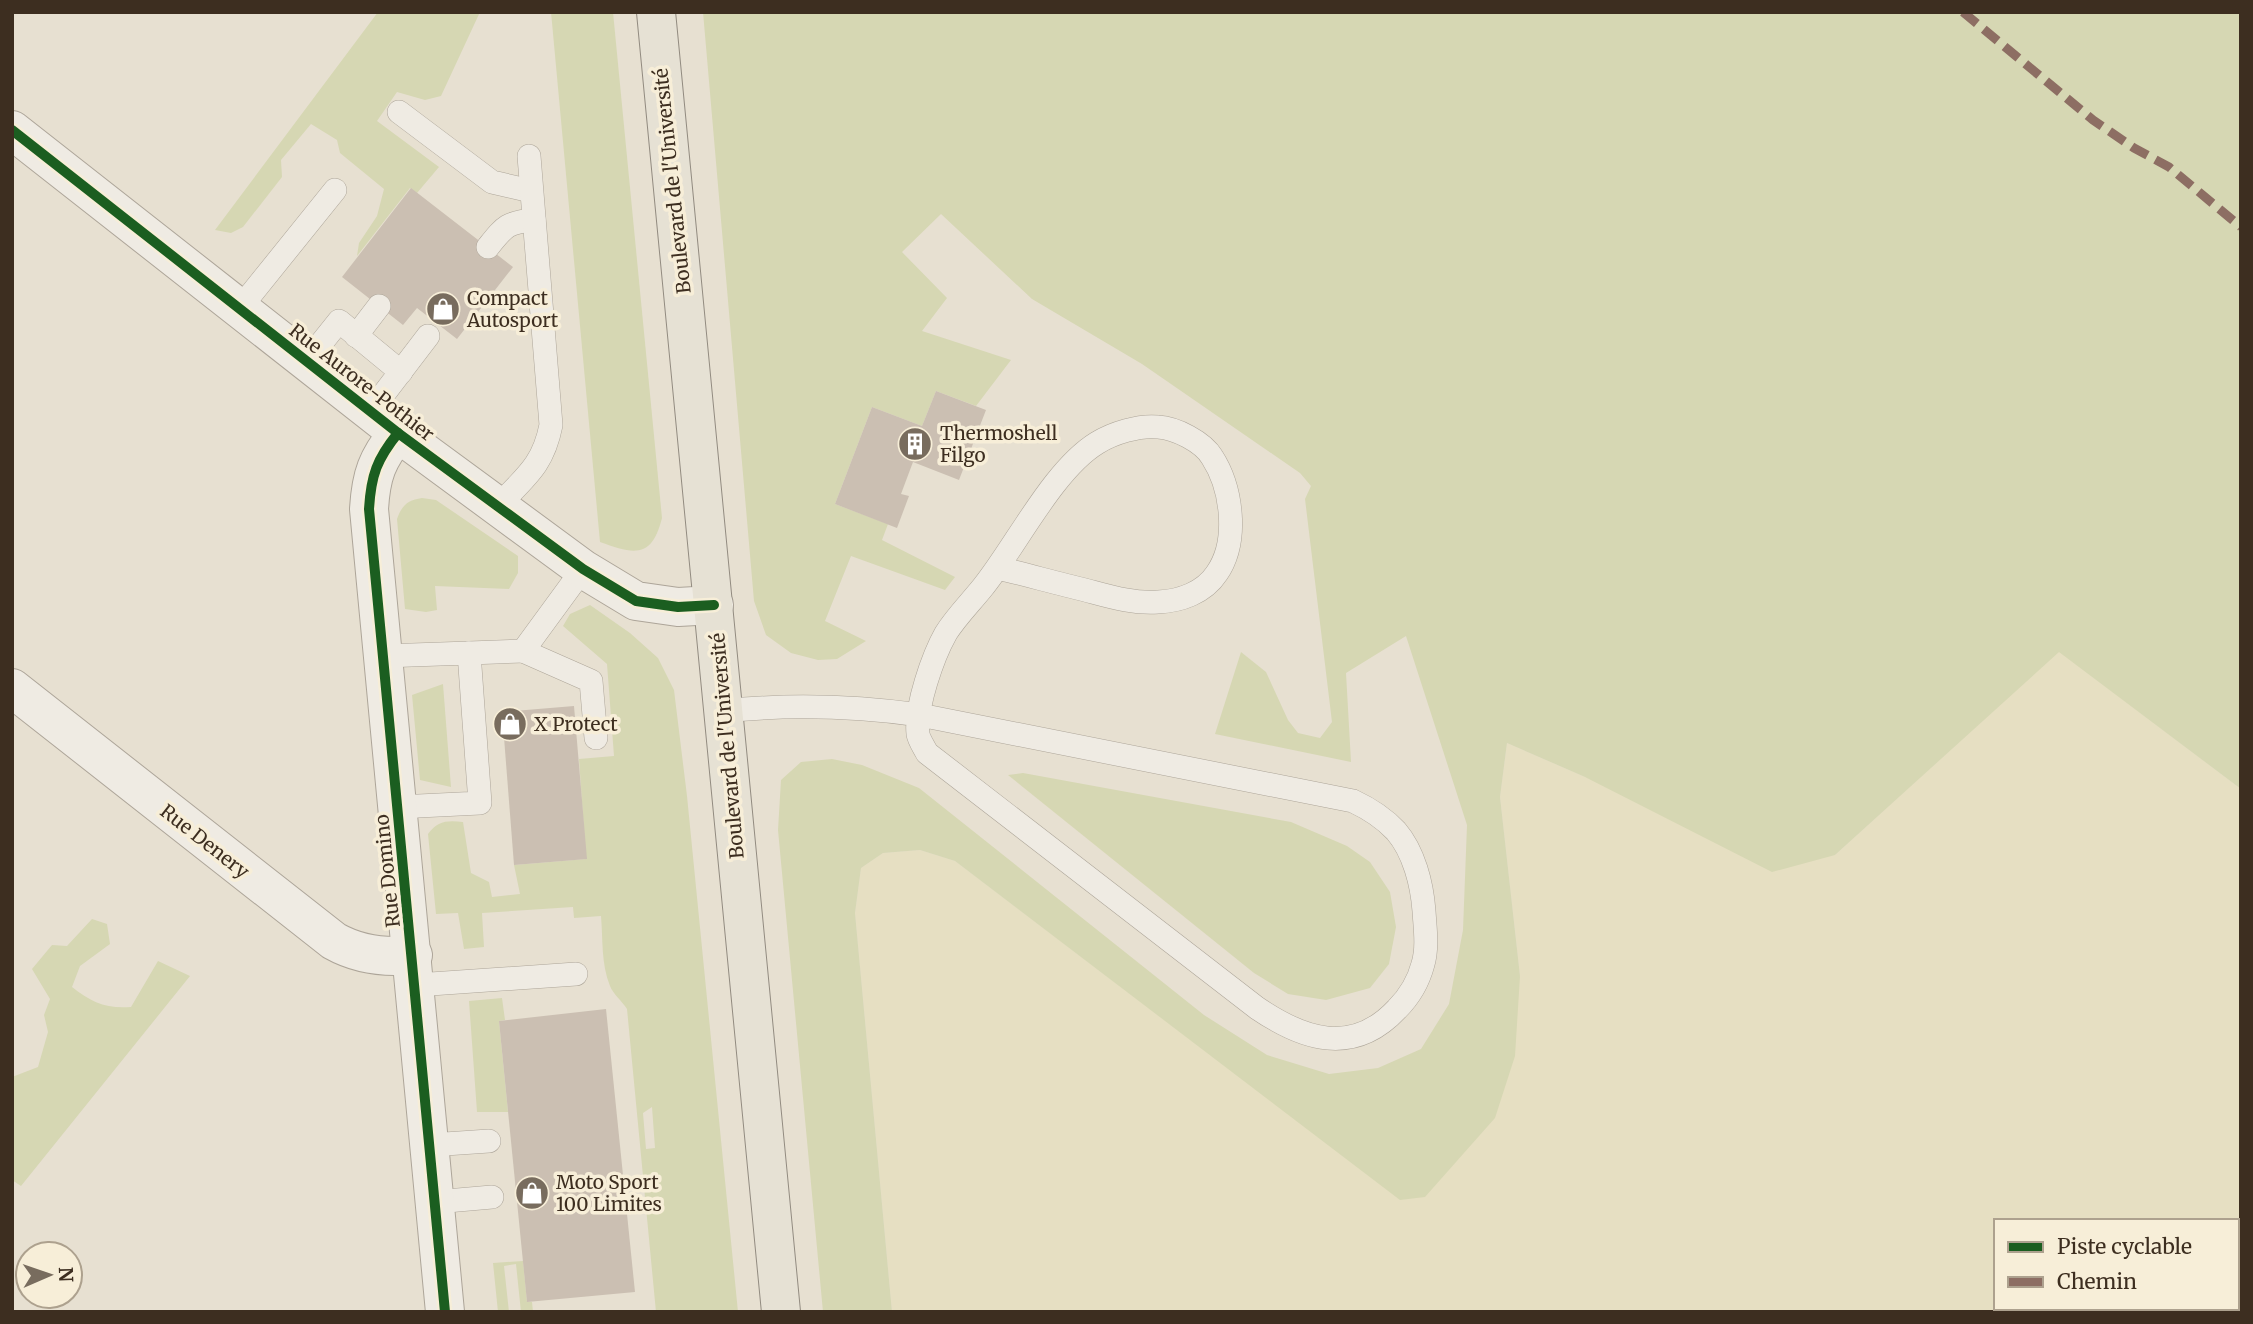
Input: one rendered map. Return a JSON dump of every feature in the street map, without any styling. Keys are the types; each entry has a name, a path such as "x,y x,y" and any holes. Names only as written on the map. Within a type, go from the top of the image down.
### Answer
{"main road":[{"name":"Boulevard de l'Université","path":"656,12 781,1312"}],"street":[{"name":"Rue Aurore-Pothier","path":"12,130 384,422 583,569 636,601 678,607 714,605"},
{"name":"Rue Domino","path":"384,422 369,509 445,1312"},
{"name":"Rue Denery","path":"12,688 334,942 414,970"}],"lane":[{"path":"399,112 492,182 531,191"},
{"path":"497,507 541,459 551,425 529,156"},
{"path":"240,308 335,190"},
{"path":"488,247 505,226 534,220"},
{"path":"356,336 379,306"},
{"path":"307,361 339,321 401,372"},
{"path":"384,422 401,372 428,336"},
{"path":"724,711 819,706 869,708 920,715 1353,801 1375,812 1398,833 1412,859 1422,892 1426,938 1424,963 1412,993 1387,1020 1365,1034 1339,1038 1312,1036 1284,1026 1257,1008 927,753 918,735 920,715 925,683 947,632 998,568 1070,464 1098,442 1130,430 1159,426 1189,437 1211,454 1226,486 1230,517 1228,548 1217,574 1199,591 1182,598 1156,603 1127,600 998,568"},
{"path":"523,651 583,569"},
{"path":"383,656 523,651 591,681 596,738"},
{"path":"398,807 480,803 469,653"},
{"path":"414,970 576,974"},
{"path":"430,1145 489,1141"},
{"path":"435,1202 492,1197"}],"shaded area":[{"path":"2059,651 2241,789 2241,1312 892,1312 855,913 861,868 883,853 920,850 955,861 1400,1199 1520,976 1500,797 1507,743 1585,777 1835,855"}],"green space":[{"path":"378,12 480,12 441,96 425,100 397,92 377,121 439,167 417,193 410,188 357,256 359,243 377,216 384,189 340,153 337,140 311,124 281,160 282,177 243,227 231,233 215,230"},
{"path":"551,12 613,12 662,518 653,540 640,550 632,551 600,542"},
{"path":"703,12 2241,12 2241,789 2059,652 1835,855 1772,872 1585,777 1507,743 1500,797 1520,976 1515,1056 1495,1118 1425,1197 1400,1200 955,861 920,850 883,853 861,868 855,913 892,1312 823,1312 778,830 781,780 801,762 832,759 862,765 919,788 1204,1015 1267,1055 1329,1074 1378,1068 1421,1049 1449,1004 1463,930 1467,825 1406,636 1346,673 1351,762 1215,734 1241,652 1266,672 1288,720 1298,733 1320,738 1332,722 1305,499 1311,486 1300,473 1142,364 1032,299 941,214 902,252 947,298 922,331 1011,360 976,406 936,391 922,426 872,407 835,504 888,524 882,540 955,577 945,590 851,556 825,621 866,641 837,659 818,660 791,653 766,635 754,601"},
{"path":"422,498 436,500 518,556 518,573 509,589 435,586 437,610 426,612 405,609 397,519 406,504"},
{"path":"590,605 630,633 658,658 674,690 738,1312 656,1312 627,1009 611,989 607,978 601,916 574,918 573,907 482,913 484,947 464,949 458,913 436,914 428,834 443,822 463,822 471,873 489,882 492,897 520,894 514,865 586,859 579,759 614,756 607,664 563,626 570,614","holes":["652,1107 655,1148 646,1149 643,1113"]},
{"path":"443,684 451,787 420,780 412,695"},
{"path":"1023,773 1291,822 1347,846 1370,862 1390,892 1396,927 1389,964 1370,988 1326,1000 1288,994 1254,973 1008,775"},
{"path":"92,919 107,924 110,944 80,966 72,987 86,997 106,1006 131,1007 158,961 190,976 21,1186 12,1180 12,1077 38,1067 48,1032 44,1015 50,999 32,969 52,945 67,946"},
{"path":"502,998 505,1020 499,1021 508,1112 477,1112 469,1001"},
{"path":"523,1261 527,1302 532,1302 533,1312 521,1312 516,1264 504,1266 509,1312 498,1312 493,1263"}],"building":[{"path":"411,188 513,267 457,339 417,308 403,325 342,277"},
{"name":"Thermoshell Filgo","path":"936,391 986,410 959,480 913,462 901,494 909,496 897,528 835,504 872,407 922,426"},
{"path":"574,706 587,859 514,865 502,712"},
{"path":"606,1009 635,1292 527,1302 499,1021"}],"marked path":[{"path":"1963,12 2093,120 2134,148 2169,167 2241,227"}],"cycle path":[{"path":"12,130 398,433 583,569 636,601 678,607 714,605"},
{"path":"398,433 376,468 369,509 445,1312"}],"place":[{"name":"Compact Autosport","path":"443,309"},
{"name":"Thermoshell Filgo","path":"915,444"},
{"name":"X Protect","path":"510,724"},
{"name":"Moto Sport 100 Limites","path":"532,1193"}]}
